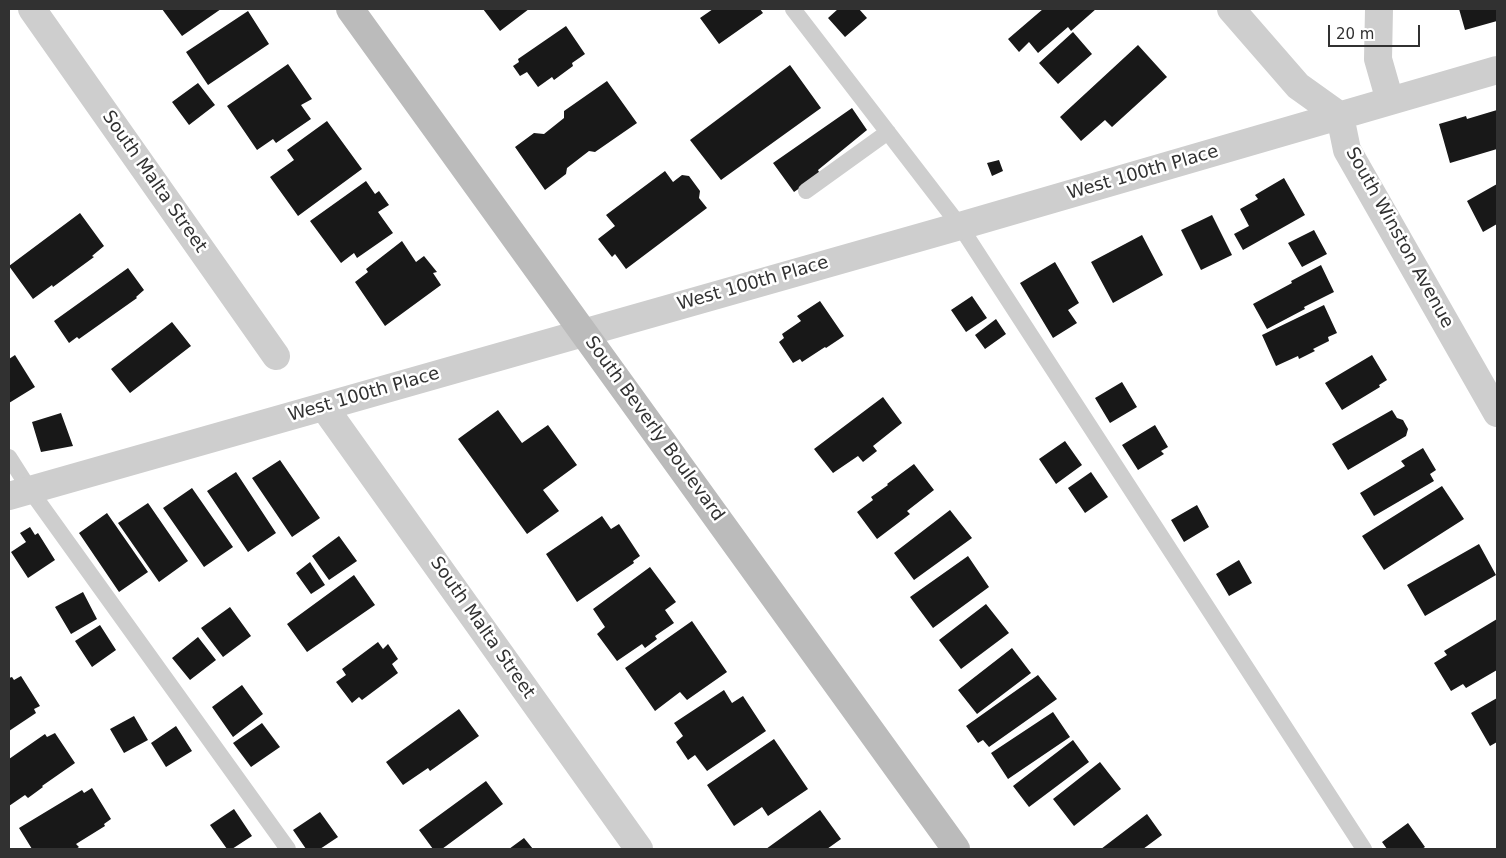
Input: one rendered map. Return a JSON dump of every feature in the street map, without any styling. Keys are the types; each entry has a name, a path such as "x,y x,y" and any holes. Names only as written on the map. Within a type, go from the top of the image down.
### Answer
{"main road":[{"name":"South Beverly Boulevard","path":"350,9 956,849"}],"street":[{"name":"South Malta Street","path":"32,9 276,356"},
{"path":"1231,9 1298,86 1340,116"},
{"path":"1379,9 1378,59 1390,101"},
{"name":"West 100th Place","path":"19,493 960,226 1497,70"},
{"name":"South Winston Avenue","path":"1340,116 1347,150 1497,413"},
{"name":"South Malta Street","path":"324,407 639,849"}],"lane":[{"path":"793,9 960,226 1364,849"},
{"path":"806,191 888,132"},
{"path":"9,457 19,493 288,849"}],"building":[{"path":"162,9 221,9 182,36"},
{"path":"483,9 529,9 500,31"},
{"path":"713,9 760,9 763,13 719,44 700,18"},
{"path":"838,9 859,9 867,18 845,37 828,18"},
{"path":"1043,9 1096,9 1071,31 1068,27 1038,53 1029,42 1019,52 1008,39"},
{"path":"1459,9 1497,9 1497,21 1465,30"},
{"path":"248,11 269,44 208,85 186,52"},
{"path":"566,26 585,54 554,80 552,77 538,87 527,72 520,76 513,66 519,62 518,59"},
{"path":"1073,32 1092,54 1058,84 1039,63"},
{"path":"1138,45 1167,77 1112,127 1105,120 1081,141 1060,117"},
{"path":"288,64 312,99 301,105 311,119 276,143 273,139 257,150 227,106"},
{"path":"790,65 821,108 721,180 690,140"},
{"path":"607,81 637,123 595,152 589,151 567,168 566,174 545,190 515,147 534,133 544,134 564,118 564,111"},
{"path":"198,83 215,105 189,125 172,102"},
{"path":"852,108 867,130 818,170 820,174 794,192 773,163"},
{"path":"1497,110 1497,149 1450,163 1439,124 1466,116 1467,119"},
{"path":"327,121 362,169 298,216 270,177 294,160 287,150"},
{"path":"999,160 1003,171 992,176 987,163"},
{"path":"665,171 673,182 682,175 689,176 700,191 699,198 707,208 626,269 615,254 612,257 598,239 615,226 606,215"},
{"path":"1284,178 1305,215 1243,250 1234,234 1249,226 1240,209 1258,199 1255,195"},
{"path":"366,181 375,194 379,191 389,205 378,212 393,233 357,258 354,253 341,263 310,221"},
{"path":"1497,184 1497,224 1483,232 1467,201"},
{"path":"80,213 104,246 92,256 94,257 33,299 9,266"},
{"path":"1212,215 1232,255 1201,270 1181,230"},
{"path":"1314,230 1327,254 1302,267 1288,243"},
{"path":"1142,235 1163,275 1113,303 1091,262"},
{"path":"402,241 416,262 424,256 437,272 433,273 441,285 385,326 355,282 368,272 366,269"},
{"path":"1055,262 1079,303 1068,310 1077,323 1053,338 1020,283"},
{"path":"1321,265 1334,292 1267,329 1253,304"},
{"path":"128,268 144,290 137,298 79,339 77,337 69,343 54,321"},
{"path":"972,296 987,318 966,332 951,310"},
{"path":"820,301 844,336 802,362 800,359 793,363 779,342 784,338 782,334 801,321 797,316"},
{"path":"1324,305 1337,333 1328,337 1329,341 1313,349 1315,351 1299,359 1298,356 1276,366 1262,335"},
{"path":"996,319 1006,334 985,349 975,335"},
{"path":"172,322 191,346 130,393 111,369"},
{"path":"15,355 35,387 9,403 9,359"},
{"path":"1372,355 1387,380 1379,385 1380,387 1342,410 1325,383"},
{"path":"1122,382 1137,407 1110,423 1095,398"},
{"path":"883,397 902,423 873,446 877,451 863,462 858,456 833,473 814,449"},
{"path":"498,410 522,443 548,425 577,465 543,490 559,511 527,534 458,439"},
{"path":"1392,410 1397,418 1403,420 1408,429 1406,436 1348,470 1332,444"},
{"path":"61,413 73,446 41,452 32,422"},
{"path":"1155,425 1168,447 1161,451 1164,454 1138,470 1122,445"},
{"path":"1065,441 1082,465 1056,484 1039,459"},
{"path":"1423,448 1436,470 1430,474 1434,481 1374,516 1360,493 1405,466 1401,461"},
{"path":"280,460 320,518 292,537 252,478"},
{"path":"914,464 934,490 907,511 910,514 877,539 857,512 873,500 871,497"},
{"path":"236,472 276,533 248,552 207,491"},
{"path":"1091,472 1108,497 1085,513 1068,488"},
{"path":"1442,486 1464,519 1384,570 1362,536"},
{"path":"192,488 233,547 204,567 163,508"},
{"path":"148,503 188,561 159,582 118,523"},
{"path":"1197,505 1209,527 1184,542 1171,520"},
{"path":"950,510 972,538 914,580 894,553"},
{"path":"107,513 148,572 119,592 79,533"},
{"path":"602,516 611,529 619,524 640,556 633,561 634,563 577,602 546,554"},
{"path":"30,527 35,535 38,533 55,560 28,578 11,552 26,542 20,533"},
{"path":"339,536 357,561 329,580 312,556"},
{"path":"1479,544 1496,575 1425,616 1407,585"},
{"path":"968,556 989,587 933,628 910,597"},
{"path":"1239,560 1252,583 1229,596 1216,574"},
{"path":"310,562 325,585 311,594 296,573"},
{"path":"650,567 676,602 665,610 674,623 655,636 657,639 645,648 642,644 617,661 597,634 605,627 593,609"},
{"path":"354,575 375,605 307,652 287,624"},
{"path":"83,592 97,619 71,634 55,607"},
{"path":"986,604 1009,633 961,669 939,640"},
{"path":"230,607 251,636 223,657 201,628"},
{"path":"1497,619 1497,670 1466,688 1463,684 1451,691 1434,663 1447,655 1444,651"},
{"path":"692,621 727,672 687,700 680,692 655,711 625,668"},
{"path":"100,625 116,650 92,667 75,641"},
{"path":"198,637 216,660 190,680 172,658"},
{"path":"378,642 383,649 388,644 398,659 392,664 398,673 362,700 359,697 352,703 336,682 346,675 342,669"},
{"path":"1012,648 1031,673 977,714 958,690"},
{"path":"1038,675 1057,699 989,747 983,740 978,743 966,726"},
{"path":"21,676 40,706 34,709 36,713 9,731 9,678 12,677 14,680"},
{"path":"242,685 263,714 233,737 212,707"},
{"path":"724,690 732,703 743,696 766,731 707,771 695,755 688,760 676,742 683,736 674,723"},
{"path":"1497,698 1497,742 1490,746 1471,713"},
{"path":"459,709 479,736 430,771 428,768 403,785 386,762"},
{"path":"1053,712 1070,737 1008,779 991,753"},
{"path":"134,716 148,740 124,753 110,729"},
{"path":"262,723 280,747 251,767 233,743"},
{"path":"176,726 192,751 166,767 151,743"},
{"path":"55,733 75,763 28,798 25,795 9,806 9,759 45,734 47,737"},
{"path":"774,739 808,789 768,816 762,807 734,826 707,785"},
{"path":"1073,740 1089,762 1029,807 1013,786"},
{"path":"1100,762 1121,789 1074,826 1053,799"},
{"path":"486,781 503,804 442,849 433,849 419,830"},
{"path":"92,788 111,819 104,824 105,826 76,844 79,847 76,849 32,849 19,828 82,790 84,793"},
{"path":"234,809 252,836 232,849 227,849 210,825"},
{"path":"820,810 841,839 827,849 766,849"},
{"path":"320,812 338,837 320,849 306,849 293,830"},
{"path":"1147,814 1162,835 1143,849 1101,849"},
{"path":"1408,823 1425,847 1422,849 1387,849 1382,842"},
{"path":"524,838 533,849 509,849"}]}
